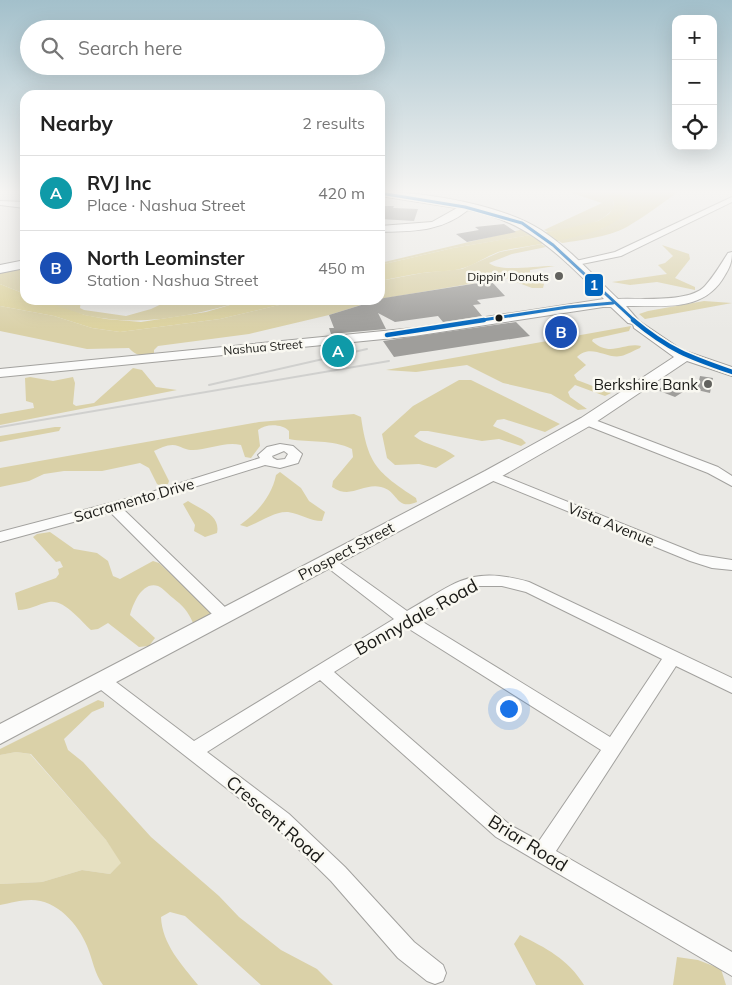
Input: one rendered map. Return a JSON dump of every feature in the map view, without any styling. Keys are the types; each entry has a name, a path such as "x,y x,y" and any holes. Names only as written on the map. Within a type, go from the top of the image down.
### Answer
{"highway":[{"path":"0,264 20,260"},
{"path":"0,269 20,265"}],"main road":[{"path":"543,238 640,326 684,356 732,372"},
{"name":"Nashua Street","path":"0,373 414,332 568,308 613,303 676,302 698,297 712,286 732,256"},
{"path":"640,326 663,354 662,370"},
{"name":"Prospect Street","path":"0,735 223,615 491,475 588,421 684,356"}],"street":[{"path":"572,263 618,254 651,238"},
{"path":"588,421 713,470 732,482"},
{"name":"Sacramento Drive","path":"0,536 113,507 267,460"},
{"name":"Vista Avenue","path":"491,475 695,558 712,563 732,565"},
{"path":"113,507 223,615"},
{"path":"328,561 406,619 611,747"},
{"name":"Bonnydale Road","path":"193,751 406,619 472,581 501,580 531,588 732,686"},
{"path":"543,853 611,747 672,658"},
{"name":"Briar Road","path":"322,672 496,825 732,965"},
{"name":"Crescent Road","path":"102,681 282,820 310,846 406,950 435,973"}],"shaded area":[{"path":"486,238 513,238 453,248 385,264 385,262"},
{"path":"512,238 573,238 498,252 460,269 422,273 385,280 385,264 453,248"},
{"path":"565,238 592,238 562,243 557,240"},
{"path":"541,244 546,247 512,254 489,263 502,268 555,266 530,270 530,273 544,284 543,288 532,288 505,278 385,298 385,280 422,273 462,269 500,252"},
{"path":"662,245 689,254 690,259 675,278 695,287 695,290 657,282 630,285 612,282 667,274 658,265 665,263 673,256"},
{"path":"20,269 20,292 0,284 0,273"},
{"path":"0,284 20,292 20,305 54,305 85,315 141,322 206,312 230,305 279,305 220,319 120,332 92,328 54,316 0,306"},
{"path":"704,301 732,303 645,319 639,314 648,311"},
{"path":"52,305 80,305 80,308 84,310 126,316 159,305 230,305 193,314 143,320 92,317"},
{"path":"279,305 361,305 329,315 249,334 158,346 154,350 154,354 147,355 140,355 129,348 87,349 0,331 0,306 54,316 92,328 120,332 220,319"},
{"path":"631,326 629,331 593,339 592,341 599,346 611,349 635,345 641,346 640,348 621,356 588,351 577,357 586,365 574,375 577,380 611,393 605,396 575,385 568,392 570,397 587,409 578,410 551,394 503,383 467,365 416,372 386,370"},
{"path":"133,368 142,370 156,387 177,390 0,425 0,414 34,408 33,403 26,401 25,378 30,377 53,381 73,377 75,383 73,404 76,406 94,403"},
{"path":"459,380 471,380 560,424 545,432 504,419 497,420 493,426 522,439 526,443 521,446 499,439 482,441 420,431 414,436 455,456 436,468 419,464 395,465 387,458 382,434 413,406"},
{"path":"354,414 361,417 367,446 377,466 383,474 416,498 417,502 405,504 387,489 374,486 351,492 339,491 332,487 333,481 353,457 352,449 329,442 289,439 289,431 274,425 265,426 258,430 260,446 251,458 245,457 241,445 235,444 193,450 172,445 154,451 169,481 168,484 161,486 157,484 149,468 140,463 102,471 64,471 44,474 29,481 0,487 0,468 259,422"},
{"path":"61,427 59,431 0,442 0,436"},
{"path":"280,472 301,488 309,501 325,512 322,521 283,512 247,527 240,525 263,503 271,490 276,475"},
{"path":"188,501 213,517 216,522 217,533 205,537 194,531 195,525 183,504"},
{"path":"50,532 74,549 97,553 108,561 113,576 120,579 153,561 159,563 211,611 211,615 193,623 185,609 162,588 152,585 147,587 139,594 130,615 155,638 149,646 139,647 108,623 98,629 91,630 72,611 55,602 18,610 15,593 56,578 59,574 58,569 63,567 60,561 56,562 33,537 37,534"},
{"path":"98,700 104,702 104,707 92,712 64,739 68,750 83,762 151,837 219,896 239,917 281,950 317,969 333,985 261,985 185,916 170,912 161,917 165,936 174,954 198,985 103,985 83,938 72,922 58,909 41,901 31,900 0,905 0,884 42,882 82,870 110,874 121,863 106,840 31,754 16,752 0,755 0,749"},
{"path":"16,752 30,754 106,840 122,863 110,874 82,870 42,882 0,884 0,755"},
{"path":"520,935 564,961 584,985 536,985 514,944"},
{"path":"677,957 698,960 721,969 726,985 673,985"}],"building":[{"path":"461,238 487,238 467,242"},
{"path":"491,281 505,296 477,300 481,304 473,305 482,316 443,322 438,316 395,322 378,313 386,329 331,334 329,328 334,328 329,315 361,305 385,305 385,298"},
{"path":"516,322 530,336 394,357 383,341"},
{"path":"354,344 356,350 326,356 324,348"},
{"name":"Berkshire Bank","path":"700,376 713,378 710,393 697,390"},
{"path":"668,383 686,390 675,397 657,390"}],"railway":[{"path":"209,385 367,349"},
{"path":"0,427 389,361"}],"transit line":[{"name":"1","path":"543,238 553,245 613,303 660,342 685,356 732,372"},
{"name":"1","path":"387,335 568,307 613,303"}],"place":[{"name":"Dippin' Donuts","path":"559,276"},
{"name":"North Leominster","path":"561,332"},
{"name":"RVJ Inc","path":"338,351"},
{"name":"Berkshire Bank","path":"708,384"}]}
